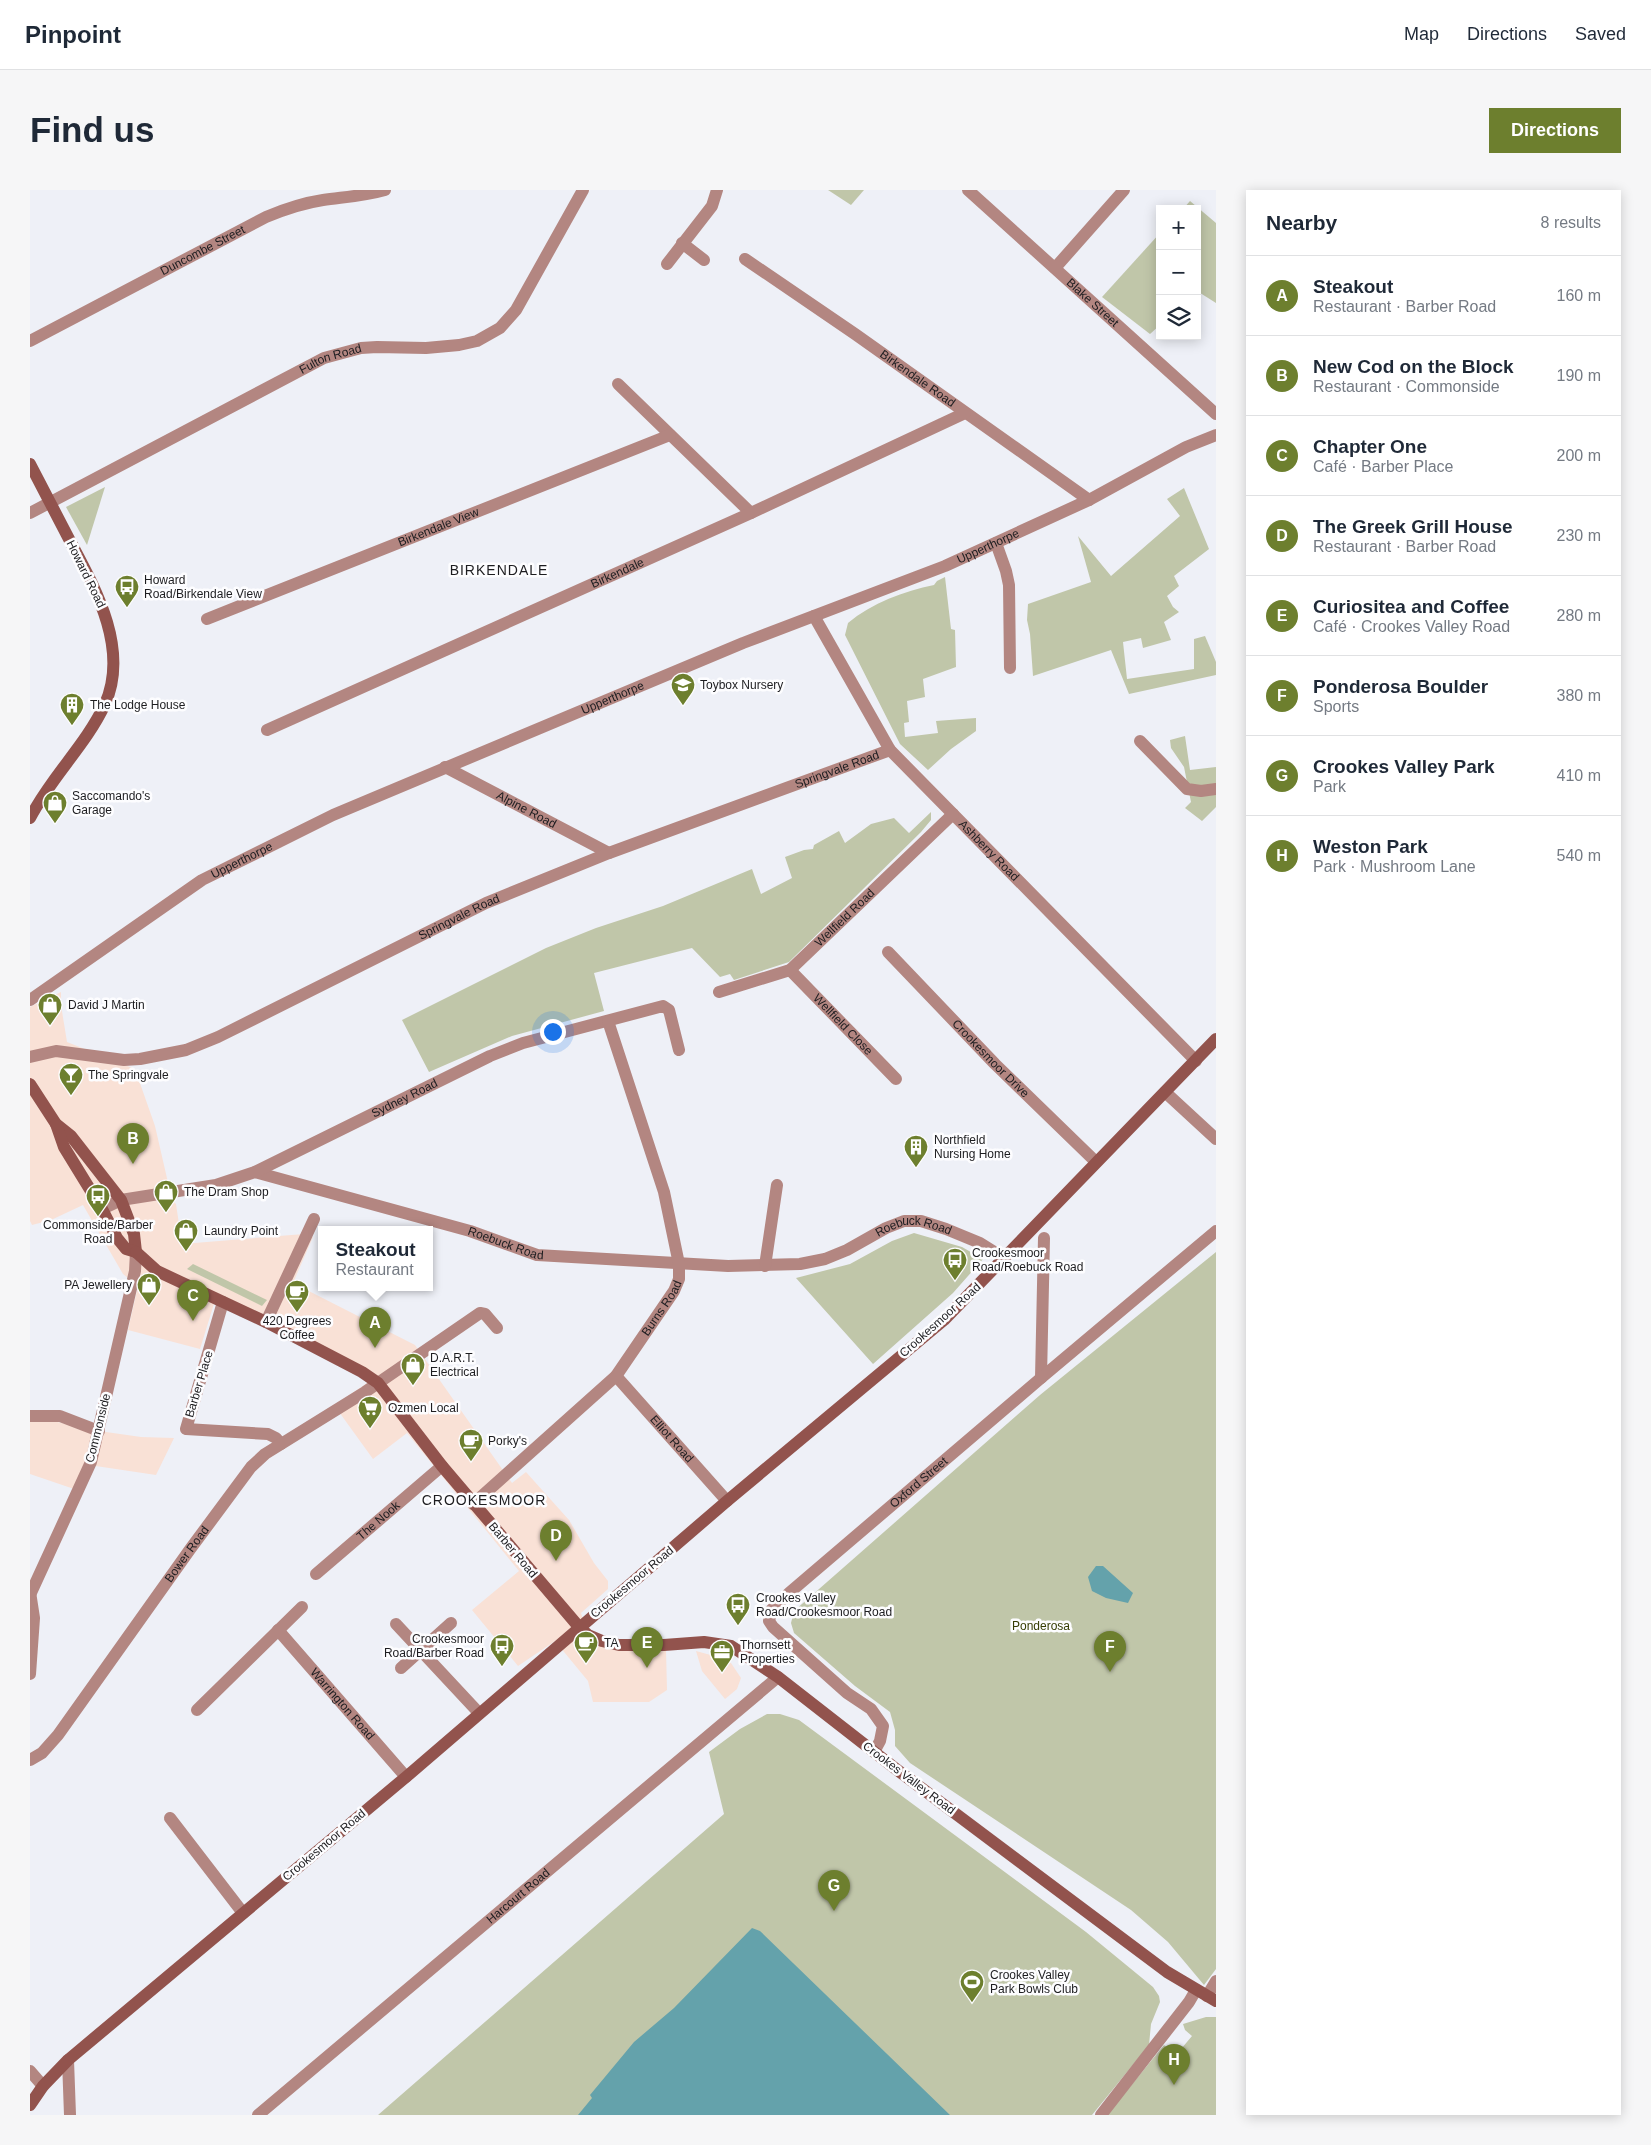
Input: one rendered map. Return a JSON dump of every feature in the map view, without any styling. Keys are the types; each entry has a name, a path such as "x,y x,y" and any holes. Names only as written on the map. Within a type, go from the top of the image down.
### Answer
{"street":[{"name":"Duncombe Street","path":"30,341 266,217 288,208 308,203 363,196 385,190"},
{"name":"Fulton Road","path":"30,513 324,358 344,352 377,347 443,348 477,341 489,335 500,328 516,310 583,190"},
{"path":"666,264 712,206 717,190"},
{"name":"Blake Street","path":"968,190 1216,414"},
{"path":"1054,268 1124,190"},
{"path":"682,243 704,260"},
{"name":"Birkendale Road","path":"745,259 855,334 1089,500"},
{"path":"618,384 751,513"},
{"name":"Birkendale","path":"267,730 751,513 965,413"},
{"name":"Birkendale View","path":"207,619 670,435"},
{"name":"Upperthorpe","path":"30,1000 202,880 333,815 814,616 945,566 1089,500 1186,447 1216,435"},
{"name":"Howard Road","path":"30,464 92,581 104,608 113,660 106,702 79,745 51,783 30,818"},
{"path":"996,543 1009,585 1010,668"},
{"name":"Ashberry Road","path":"814,616 890,750 1196,1061"},
{"path":"1140,741 1188,788 1201,791 1216,789"},
{"name":"Springvale Road","path":"30,1057 56,1051 124,1060 155,1057 186,1050 218,1037 486,903 609,854 890,750"},
{"name":"Alpine Road","path":"446,767 609,854"},
{"name":"Wellfield Road","path":"719,992 790,970 953,814"},
{"name":"Crookesmoor Drive","path":"888,952 995,1064 1096,1162"},
{"name":"Wellfield Close","path":"790,970 896,1079"},
{"name":"Sydney Road","path":"102,1209 121,1200 216,1185 255,1172 490,1056 523,1043 666,1006 669,1010 679,1050"},
{"name":"Burns Road","path":"474,1504 616,1376 674,1291 679,1279 679,1264 664,1192 608,1021"},
{"name":"Crookesmoor Road","path":"30,2105 43,2086 68,2060 406,1777 727,1501 944,1320 1216,1039"},
{"name":"Commonside","path":"30,1084 56,1124 64,1147 102,1209 117,1238 126,1249 136,1252"},
{"path":"1165,1092 1216,1139"},
{"name":"Commonside","path":"30,1593 91,1462 135,1271 136,1252 134,1234 121,1200 71,1136 56,1124"},
{"name":"Roebuck Road","path":"255,1172 470,1231 537,1255 679,1264 765,1266 800,1264 825,1259 847,1250 886,1228 904,1221 921,1221 946,1228 980,1243 1004,1258"},
{"path":"765,1266 777,1184"},
{"path":"266,1322 314,1219"},
{"name":"Oxford Street","path":"874,1752 880,1741 882,1726 871,1709 848,1692 773,1627 769,1621 772,1610 789,1593 1216,1231"},
{"path":"1041,1378 1044,1238"},
{"name":"Barber Road","path":"136,1252 157,1271 266,1322 362,1372 378,1383 442,1466 579,1627"},
{"name":"Barber Place","path":"223,1302 186,1429 268,1434 276,1438 281,1444"},
{"name":"Bower Road","path":"30,1760 42,1753 58,1735 191,1548 251,1467 265,1454 378,1383 480,1313 486,1314 497,1328"},
{"name":"Elliot Road","path":"616,1376 727,1501"},
{"path":"30,1416 60,1416 99,1431"},
{"name":"The Nook","path":"316,1574 442,1466"},
{"path":"30,1593 34,1618 30,1674"},
{"path":"197,1710 302,1607"},
{"path":"401,1668 451,1623"},
{"path":"396,1624 480,1713"},
{"name":"Crookes Valley Road","path":"579,1627 588,1635 619,1646 718,1642 731,1646 778,1677 874,1752 1167,1972 1206,1996"},
{"name":"Warrington Road","path":"278,1630 406,1777"},
{"name":"Harcourt Road","path":"258,2115 778,1677"},
{"path":"170,1818 243,1913"},
{"path":"1101,2115 1189,2002 1206,1996 1216,1981"},
{"path":"68,2060 70,2115"},
{"path":"30,2071 43,2086"}],"shaded area":[{"path":"61,992 61,1005 67,1042 135,1069 155,1126 172,1200 176,1204 182,1244 304,1234 313,1237 293,1283 415,1345 512,1483 526,1472 569,1520 594,1563 608,1581 608,1589 581,1613 589,1640 666,1650 667,1690 649,1702 593,1702 588,1681 555,1641 518,1666 472,1610 519,1571 407,1433 373,1459 334,1405 378,1376 217,1294 200,1349 128,1330 138,1286 123,1274 83,1205 51,1220 32,1225 30,1221 30,1007"},
{"path":"30,1416 99,1431 141,1437 174,1438 156,1475 89,1465 77,1490 30,1474"},
{"path":"696,1651 731,1663 741,1678 737,1689 725,1699 702,1671"}],"green space":[{"path":"828,190 864,190 851,205"},
{"path":"1190,201 1195,205 1186,205"},
{"path":"1201,210 1216,223 1216,303 1201,294"},
{"path":"1156,237 1156,329 1150,334 1102,297"},
{"path":"105,487 87,545 66,507"},
{"path":"1184,488 1209,549 1174,576 1179,586 1167,596 1173,607 1179,612 1164,622 1171,640 1143,648 1141,638 1123,642 1127,679 1194,669 1194,639 1205,636 1216,662 1216,675 1129,694 1111,650 1033,676 1027,620 1028,604 1091,582 1078,536 1111,576 1180,516 1167,499"},
{"path":"945,577 951,629 955,630 956,667 923,679 925,697 907,701 909,722 904,723 905,737 938,733 936,721 976,718 976,731 951,749 928,770 900,744 845,635 848,623 867,609 900,594 934,585"},
{"path":"1185,736 1190,770 1216,767 1216,807 1202,821 1185,808 1191,802 1184,767 1171,748 1170,740"},
{"path":"931,812 931,820 921,832 789,962 734,980 730,974 720,977 692,948 594,973 604,1011 512,1036 429,1072 402,1020 546,948 596,928 663,906 752,869 761,894 792,878 785,857 804,850 813,849 814,845 839,831 845,843 871,824 894,818 909,833"},
{"path":"914,1233 962,1247 983,1259 953,1293 873,1364 796,1278 850,1264 892,1241"},
{"name":"Ponderosa","path":"1216,1252 1216,1969 1204,1985 1168,1942 1131,1910 910,1763 895,1746 895,1730 890,1712 855,1686 794,1633 791,1623 794,1611 1040,1395"},
{"path":"193,1264 267,1300 262,1306 187,1269"},
{"path":"767,1714 780,1714 799,1720 1086,1932 1153,1987 1159,1996 1160,2002 1151,2024 1149,2045 1092,2115 378,2115 724,1814 709,1752 740,1729"},
{"path":"1206,2017 1216,2017 1216,2115 1107,2115 1164,2045 1176,2055 1192,2036 1185,2030 1183,2024"}],"water":[{"path":"1096,1566 1103,1566 1133,1593 1128,1603 1106,1598 1092,1591 1088,1577"},
{"path":"752,1928 760,1931 950,2115 578,2115 592,2098 590,2095 634,2042 674,2008"}],"place":[{"name":"Howard Road/Birkendale View","path":"127,608"},
{"name":"Toybox Nursery","path":"683,706"},
{"name":"The Lodge House","path":"72,726"},
{"name":"Saccomando's Garage","path":"55,824"},
{"name":"David J Martin","path":"50,1026"},
{"name":"The Springvale","path":"71,1096"},
{"name":"New Cod on the Block","path":"133,1164"},
{"name":"Northfield Nursing Home","path":"916,1168"},
{"name":"The Dram Shop","path":"166,1213"},
{"name":"Commonside/Barber Road","path":"98,1217"},
{"name":"Laundry Point","path":"186,1252"},
{"name":"Crookesmoor Road/Roebuck Road","path":"955,1281"},
{"name":"PA Jewellery","path":"149,1306"},
{"name":"420 Degrees Coffee","path":"297,1313"},
{"name":"Chapter One","path":"193,1321"},
{"name":"Steakout","path":"375,1348"},
{"name":"D.A.R.T. Electrical","path":"413,1386"},
{"name":"Ozmen Local","path":"370,1429"},
{"name":"Porky's","path":"471,1462"},
{"name":"The Greek Grill House","path":"556,1561"},
{"name":"Crookes Valley Road/Crookesmoor Road","path":"738,1626"},
{"name":"TA","path":"586,1664"},
{"name":"Crookesmoor Road/Barber Road","path":"502,1667"},
{"name":"Curiositea and Coffee","path":"647,1668"},
{"name":"Ponderosa Boulder","path":"1110,1672"},
{"name":"Thornsett Properties","path":"722,1673"},
{"name":"Crookes Valley Park","path":"834,1911"},
{"name":"Crookes Valley Park Bowls Club","path":"972,2003"},
{"name":"Weston Park","path":"1174,2085"}],"district":[{"name":"BIRKENDALE","path":"499,570"},
{"name":"CROOKESMOOR","path":"484,1500"}]}
